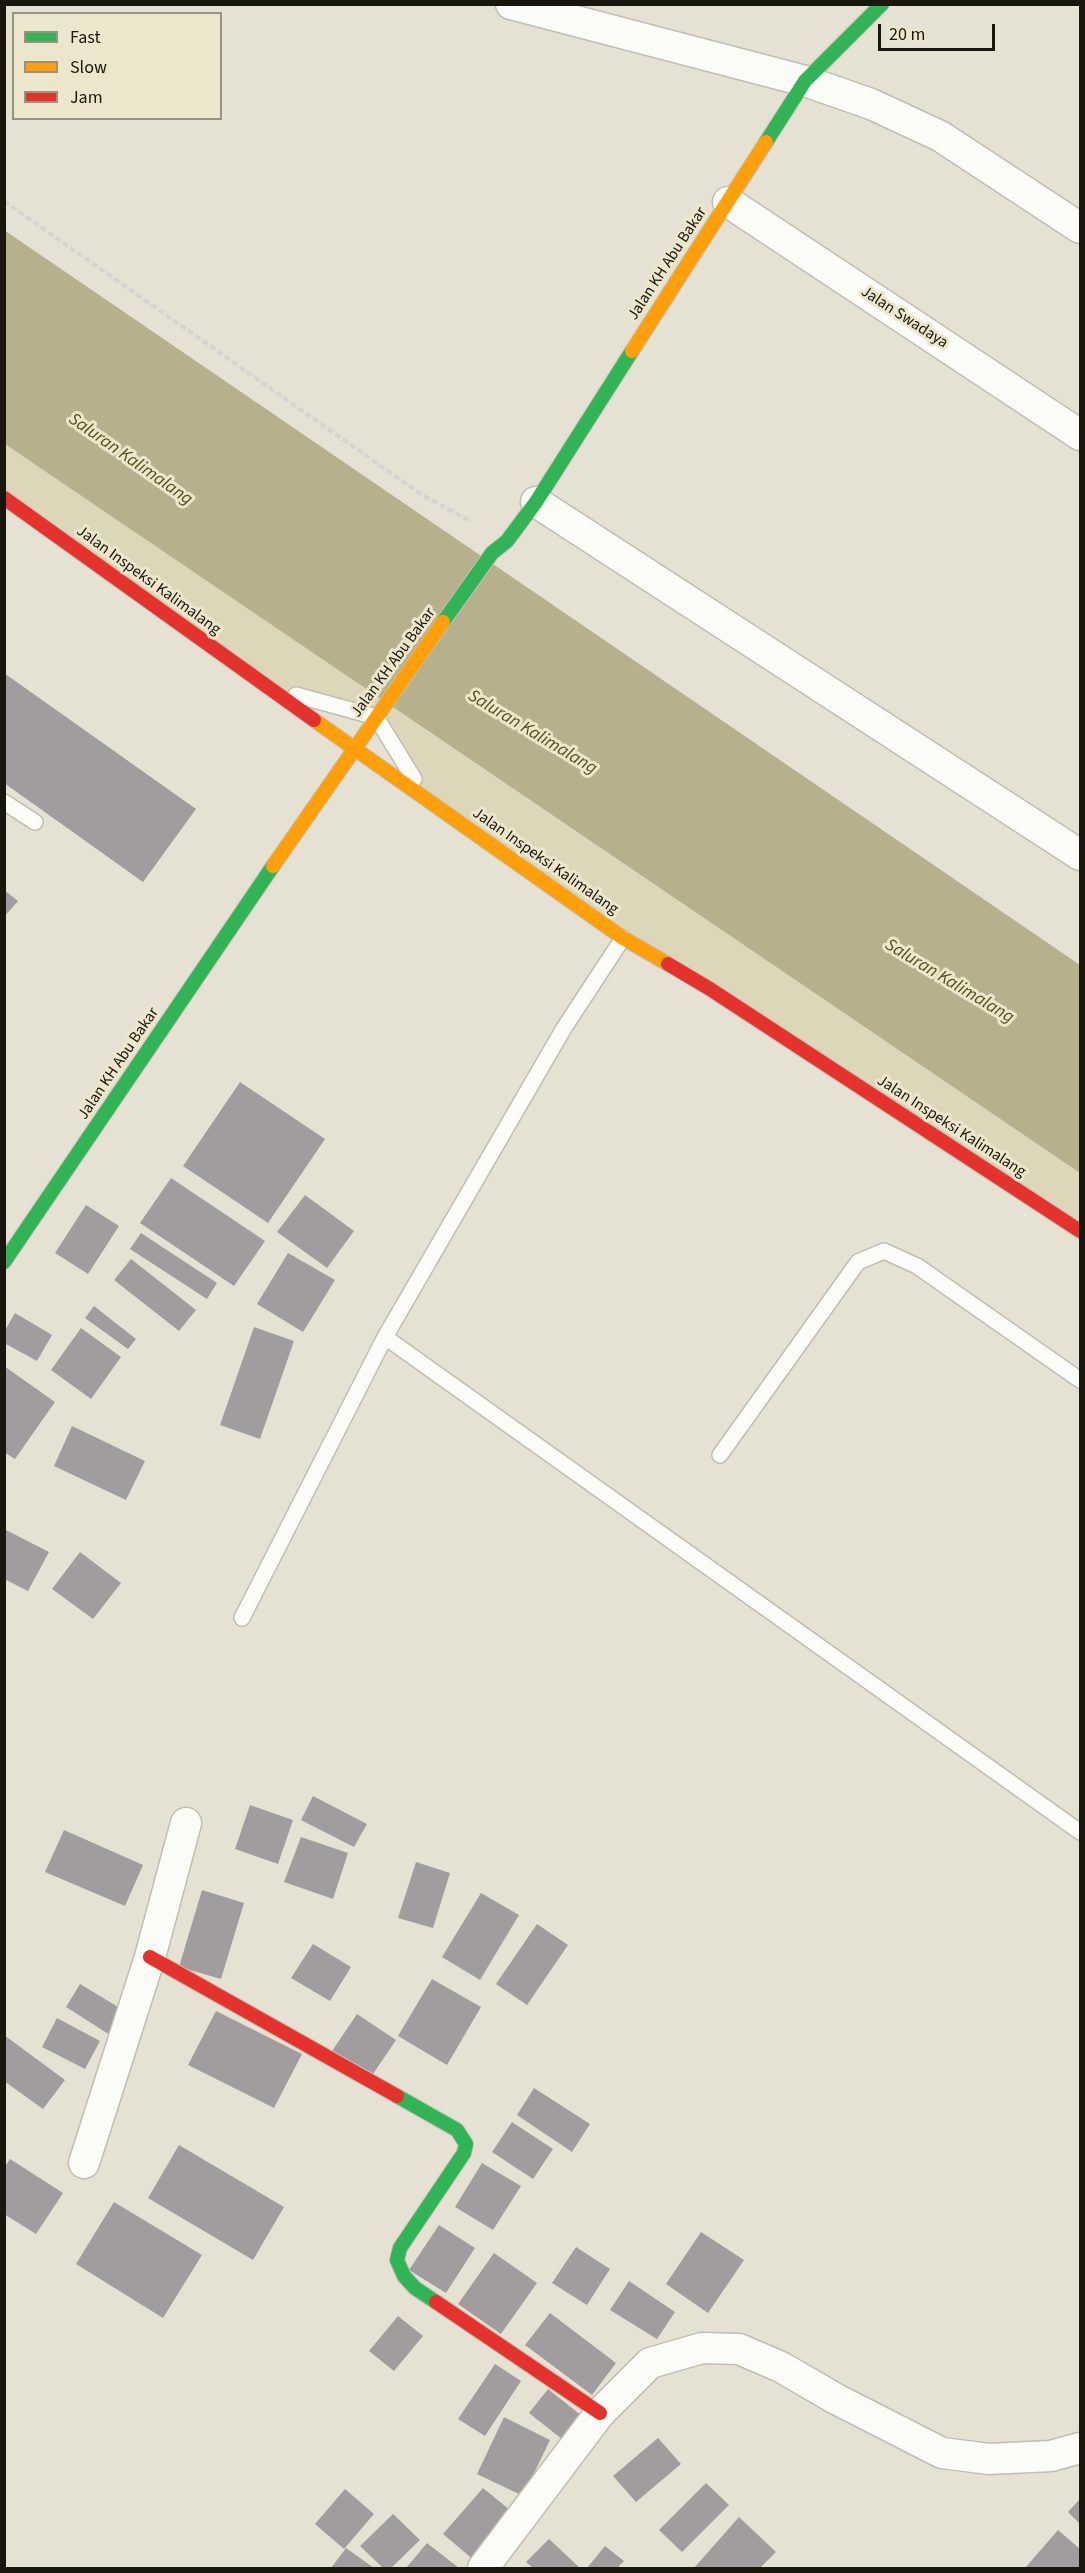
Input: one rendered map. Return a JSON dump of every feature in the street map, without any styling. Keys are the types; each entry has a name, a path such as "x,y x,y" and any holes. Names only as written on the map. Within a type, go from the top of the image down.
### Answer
{"street":[{"path":"511,4 805,81 872,104 940,136 1080,228"},
{"name":"Jalan KH Abu Bakar","path":"4,1262 354,747 492,553 507,541 536,502 805,81 882,4"},
{"name":"Jalan Swadaya","path":"728,202 1080,435"},
{"name":"Jalan Inspeksi Kalimalang","path":"4,498 267,688 623,938 710,989 1080,1231"},
{"path":"536,502 1080,855"},
{"path":"84,2163 150,1957 186,1824"},
{"path":"150,1957 457,2130 466,2144 464,2153 400,2248 397,2260 404,2276 415,2288 600,2413"},
{"path":"483,2568 600,2413 650,2363 702,2348 739,2349 781,2367 836,2399 942,2453 989,2459 1051,2456 1080,2448"}],"lane":[{"path":"267,688 376,717 425,797"},
{"path":"4,802 35,822"},
{"path":"242,1618 385,1337 564,1028 623,938"},
{"path":"720,1455 858,1262 884,1251 917,1266 1080,1380"},
{"path":"385,1337 1080,1832"}],"path":[{"path":"4,201 422,495 507,541"}],"shaded area":[{"path":"5,440 386,703 1080,1173 1080,1231 425,797 376,717 267,688 5,498"}],"water":[{"name":"Saluran Kalimalang","path":"4,230 1080,965 1080,1173 5,444"}],"building":[{"path":"4,673 196,809 143,882 4,783"},
{"path":"4,890 18,901 4,917"},
{"path":"240,1082 325,1139 268,1223 183,1166"},
{"path":"171,1178 265,1241 234,1286 140,1223"},
{"path":"305,1195 354,1231 327,1268 277,1232"},
{"path":"86,1205 119,1226 88,1274 55,1253"},
{"path":"141,1233 217,1283 207,1299 130,1249"},
{"path":"288,1253 335,1280 303,1332 257,1304"},
{"path":"131,1259 196,1310 179,1331 114,1280"},
{"path":"94,1306 136,1339 128,1349 85,1318"},
{"path":"15,1313 52,1335 37,1361 4,1343 4,1332"},
{"path":"254,1327 294,1341 260,1439 220,1425"},
{"path":"81,1328 121,1357 91,1399 51,1370"},
{"path":"4,1366 55,1402 15,1459 4,1452"},
{"path":"72,1426 145,1461 126,1500 54,1466"},
{"path":"4,1529 49,1552 28,1591 4,1579"},
{"path":"80,1552 121,1583 93,1619 52,1589"},
{"path":"313,1796 367,1824 354,1847 301,1820"},
{"path":"250,1805 293,1820 278,1864 235,1849"},
{"path":"64,1830 143,1865 125,1906 45,1872"},
{"path":"301,1837 348,1853 333,1899 284,1882"},
{"path":"416,1862 450,1873 433,1928 398,1918"},
{"path":"202,1890 244,1903 221,1979 179,1967"},
{"path":"481,1893 519,1915 480,1980 442,1957"},
{"path":"537,1924 568,1945 527,2005 496,1984"},
{"path":"313,1944 351,1967 330,2001 291,1978"},
{"path":"432,1979 481,2007 447,2065 398,2036"},
{"path":"80,1984 125,2011 110,2035 66,2007"},
{"path":"216,2011 302,2054 274,2108 188,2065"},
{"path":"357,2014 396,2040 371,2077 332,2051"},
{"path":"57,2018 100,2041 85,2069 42,2047"},
{"path":"4,2035 65,2080 43,2109 4,2081"},
{"path":"534,2088 590,2124 572,2152 517,2115"},
{"path":"512,2122 553,2149 533,2179 492,2152"},
{"path":"179,2145 284,2207 253,2260 148,2198"},
{"path":"10,2159 63,2193 36,2234 4,2214 4,2168"},
{"path":"482,2163 521,2186 493,2230 455,2207"},
{"path":"114,2202 202,2255 163,2318 76,2264"},
{"path":"439,2225 475,2248 446,2293 409,2270"},
{"path":"701,2232 744,2260 708,2313 666,2284"},
{"path":"576,2247 610,2269 587,2305 552,2283"},
{"path":"494,2253 537,2283 501,2334 458,2304"},
{"path":"629,2281 675,2312 657,2339 610,2310"},
{"path":"550,2313 616,2363 592,2395 525,2345"},
{"path":"398,2316 423,2336 394,2371 369,2351"},
{"path":"495,2364 521,2381 485,2436 458,2419"},
{"path":"548,2389 587,2420 568,2444 529,2413"},
{"path":"504,2417 550,2440 523,2496 477,2474"},
{"path":"658,2438 681,2464 636,2502 613,2476"},
{"path":"706,2483 729,2505 682,2552 659,2530"},
{"path":"483,2488 516,2515 475,2561 443,2534"},
{"path":"345,2489 374,2514 344,2549 315,2524"},
{"path":"1080,2499 1080,2524 1068,2512"},
{"path":"393,2514 420,2540 391,2568 383,2568 360,2546"},
{"path":"739,2517 776,2552 760,2568 694,2568"},
{"path":"1058,2530 1080,2549 1080,2568 1025,2568"},
{"path":"549,2539 580,2568 533,2568 526,2562"},
{"path":"427,2543 459,2568 406,2568"},
{"path":"605,2546 624,2561 617,2568 587,2568"},
{"path":"346,2548 374,2568 331,2568"}],"traffic: fast":[{"path":"766,142 805,81 882,4"},
{"path":"443,622 492,553 507,541 536,502 632,351"},
{"path":"4,1262 273,866"},
{"path":"397,2096 457,2130 466,2144 464,2153 400,2248 397,2260 404,2276 415,2288 436,2302"}],"traffic: slow":[{"path":"632,351 766,142"},
{"path":"273,866 443,622"},
{"path":"314,720 623,938 668,964"}],"traffic: jam":[{"path":"4,498 314,720"},
{"path":"668,964 710,989 1080,1231"},
{"path":"150,1957 397,2096"},
{"path":"436,2302 600,2413"}]}
